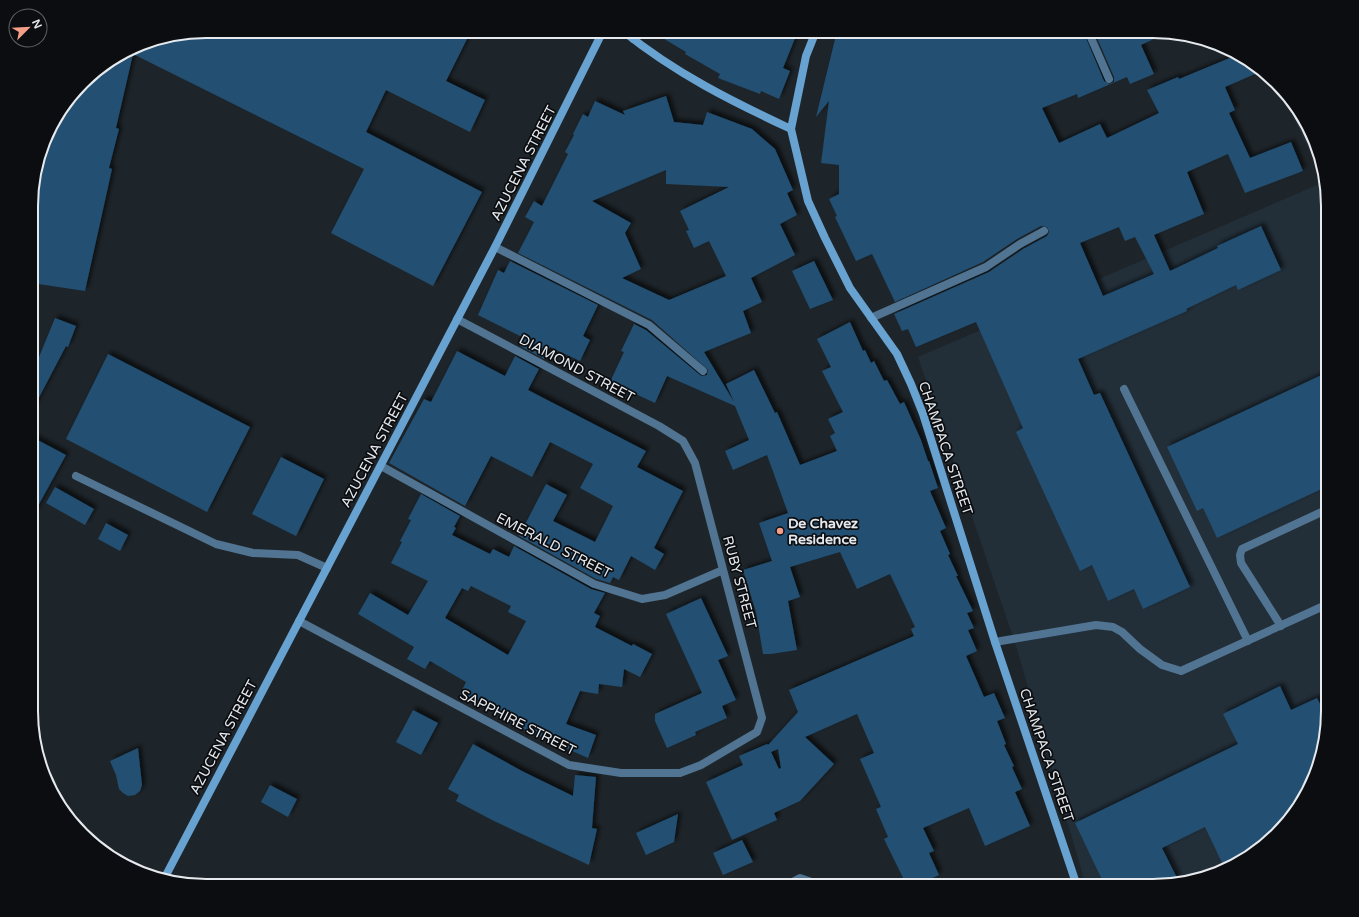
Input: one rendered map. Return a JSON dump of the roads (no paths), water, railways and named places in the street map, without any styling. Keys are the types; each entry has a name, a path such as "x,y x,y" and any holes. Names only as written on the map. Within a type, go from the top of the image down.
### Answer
{"street":[{"name":"AZUCENA STREET","path":"167,874 495,247 600,38"},
{"name":"CHAMPACA STREET","path":"813,38 806,56 791,129 808,200 850,288 897,354 923,414 995,642 1075,879"},
{"path":"1091,38 1109,79"},
{"path":"633,39 689,78 749,110 791,129"},
{"path":"871,318 986,267 1020,244 1044,231"},
{"path":"495,247 649,324 703,371"},
{"name":"DIAMOND STREET","path":"457,319 659,426 683,441"},
{"path":"1124,389 1248,641"},
{"name":"RUBY STREET","path":"683,441 695,463 762,718 757,732"},
{"name":"EMERALD STREET","path":"381,466 594,584 642,599 664,595 723,570"},
{"path":"76,476 216,544 253,553 298,555 327,568"},
{"path":"1281,626 1241,563 1240,555 1242,549 1321,512"},
{"path":"995,642 1096,625 1113,626 1162,665 1181,671 1321,607"},
{"name":"SAPPHIRE STREET","path":"298,621 569,765 621,773 680,774 701,765 757,732"}],"place":[{"name":"De Chavez Residence","path":"780,531"}]}
